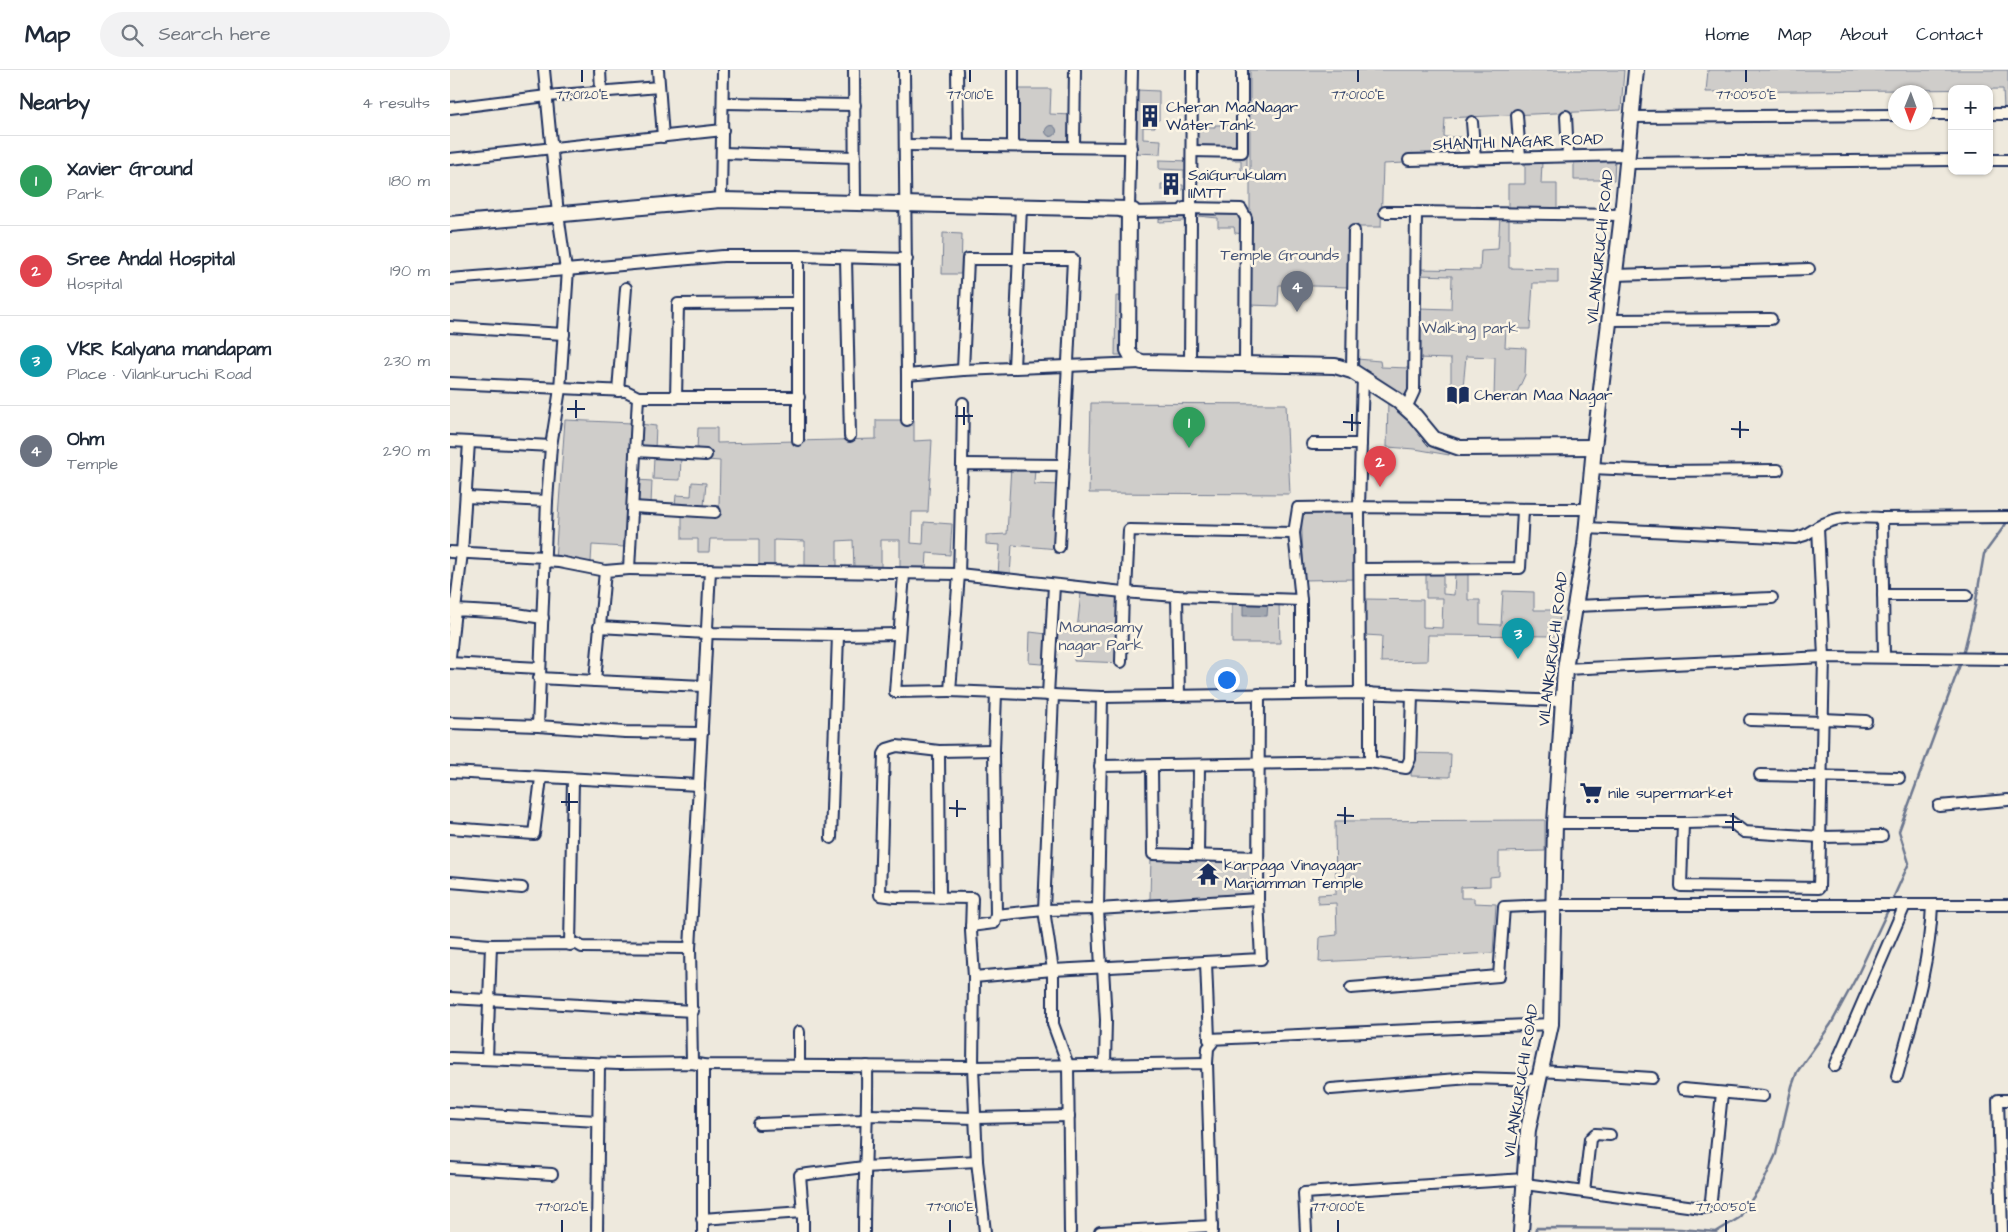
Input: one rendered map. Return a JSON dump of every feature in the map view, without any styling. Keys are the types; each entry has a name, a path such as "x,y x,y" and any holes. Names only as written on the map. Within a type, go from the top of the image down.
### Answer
{"street":[{"path":"538,726 547,501 551,446 560,389 567,269 558,215 544,70"},
{"path":"600,70 601,91"},
{"path":"658,70 663,136"},
{"path":"721,200 723,70"},
{"path":"854,70 855,204"},
{"path":"904,70 908,420"},
{"path":"957,70 958,145"},
{"path":"1013,70 1013,146"},
{"path":"1074,147 1075,70"},
{"path":"1132,70 1128,350 1133,359 1142,362"},
{"path":"1190,363 1192,70"},
{"path":"1192,149 1242,152 1244,70"},
{"name":"VILANKURUCHI ROAD","path":"1521,1232 1528,1130 1551,1024 1555,823 1565,669 1586,528 1622,214 1636,70"},
{"path":"450,108 547,96 659,87"},
{"path":"724,102 855,105"},
{"path":"1632,116 1888,114"},
{"path":"1933,114 1948,114"},
{"path":"1993,114 2008,114"},
{"path":"1517,115 1520,157"},
{"path":"1566,116 1568,155"},
{"path":"1472,122 1475,159"},
{"path":"450,159 723,130"},
{"path":"905,145 1131,148"},
{"path":"722,153 855,157"},
{"name":"SHANTHI NAGAR ROAD","path":"1409,160 1568,155 1627,159 1948,160"},
{"path":"1993,160 2008,160"},
{"path":"450,224 721,200 905,206"},
{"path":"558,215 722,205 1129,210 1241,209 1246,218 1245,363"},
{"path":"1014,368 1021,208"},
{"path":"1385,212 1622,214"},
{"path":"1406,408 1414,390 1416,212"},
{"path":"1354,231 1357,374 1361,444 1360,569 1370,762"},
{"path":"450,279 723,256 907,259"},
{"path":"798,256 798,440"},
{"path":"846,258 850,436"},
{"path":"963,370 968,259 1073,259 1059,546"},
{"path":"1615,275 1809,269"},
{"path":"618,391 626,288"},
{"path":"676,398 678,304 797,303"},
{"path":"1609,320 1770,319"},
{"path":"450,327 564,334"},
{"path":"907,375 963,370 1142,362 1335,366 1357,374 1406,408 1434,439 1460,448 1594,446"},
{"path":"450,383 626,391 638,397 799,397"},
{"path":"629,569 638,397"},
{"path":"950,691 959,574 964,404"},
{"path":"450,441 551,446"},
{"path":"450,657 462,552 469,442"},
{"path":"1312,444 1361,444"},
{"path":"636,451 706,455"},
{"path":"962,464 1063,465"},
{"path":"1592,468 1659,471 1778,470"},
{"path":"466,498 547,501"},
{"path":"1301,693 1301,600 1294,532 1298,508 1360,506 1523,510 1588,509"},
{"path":"632,507 715,512"},
{"path":"1360,569 1520,568 1523,510"},
{"path":"1586,528 1794,538 1806,535 1827,521 1838,518 2008,517"},
{"path":"1882,518 1884,657"},
{"path":"1683,823 1681,886 1819,888 1824,657 1818,527"},
{"path":"1121,662 1124,592 1130,530 1294,532"},
{"path":"450,552 544,559 605,571 629,569 959,574 1124,592 1177,596 1301,600"},
{"path":"703,1232 698,1064 690,948 710,570"},
{"path":"595,681 605,571"},
{"path":"904,574 895,692 950,691 1102,697 1365,693 1562,701"},
{"path":"1054,585 1044,910 1053,970 1053,1024 1068,1065 1070,1232"},
{"path":"1883,596 1968,595"},
{"path":"1177,596 1179,696"},
{"path":"1575,606 1772,598"},
{"path":"455,610 510,613 542,618"},
{"path":"599,627 706,634 899,634"},
{"path":"831,838 838,635"},
{"path":"1565,669 1824,657 2008,659"},
{"path":"450,663 595,681 703,686"},
{"path":"971,926 994,923 996,915 994,750 996,693"},
{"path":"974,977 1053,970 1261,958 1258,899 1259,694"},
{"path":"1100,766 1370,762 1406,768 1410,759 1412,695"},
{"path":"1102,697 1098,909 1106,1020 1105,1064"},
{"path":"1750,720 1866,722"},
{"path":"450,723 538,726 625,732 702,733"},
{"path":"985,1232 977,1161 973,1067 974,977 971,926 972,898 895,897 880,895 884,754 887,749 897,746 939,751 994,750"},
{"path":"939,751 940,897"},
{"path":"1198,855 1199,765"},
{"path":"1152,766 1154,854 1258,857"},
{"path":"450,772 699,785"},
{"path":"1760,775 1899,778"},
{"path":"450,828 534,834 541,778"},
{"path":"570,944 573,779"},
{"path":"1939,806 2008,800"},
{"path":"1555,823 1731,822 1744,832 1820,837 1882,836"},
{"path":"450,882 522,888"},
{"path":"996,915 1044,910 1098,909 1258,899"},
{"path":"1835,1066 1895,905"},
{"path":"1897,1076 1927,956 1931,933 1932,905"},
{"path":"1352,988 1499,976 1504,906 2008,905"},
{"path":"450,942 491,945 570,944 582,947 690,948"},
{"path":"488,1059 488,999 491,945"},
{"path":"1100,1232 1212,1229 1207,1063 1208,1048 1212,1043 1209,1039 1206,962"},
{"path":"450,998 693,1011"},
{"path":"1209,1039 1551,1024"},
{"path":"799,1032 799,1065"},
{"path":"450,1058 599,1064 973,1067 1207,1063"},
{"path":"597,1232 599,1064"},
{"path":"864,1232 864,1168 868,1115 867,1066"},
{"path":"1331,1090 1470,1078 1540,1076 1652,1078"},
{"path":"1683,1089 1763,1096"},
{"path":"1306,1232 1304,1193 1525,1181 1584,1192 1702,1208 1708,1207 1711,1200 1722,1093"},
{"path":"2002,1232 2004,1206 1998,1100 2008,1100"},
{"path":"450,1113 598,1121"},
{"path":"759,1124 862,1120 868,1115 975,1118 1069,1116"},
{"path":"1584,1192 1590,1139 1594,1134 1610,1135"},
{"path":"803,1232 800,1175 864,1168 977,1161"},
{"path":"450,1168 552,1174"},
{"path":"702,1219 803,1212"}],"green space":[{"name":"Temple Grounds","path":"1250,70 1624,70 1621,110 1445,118 1444,137 1472,137 1472,154 1406,156 1405,163 1383,164 1381,227 1350,227 1348,287 1279,285 1278,306 1250,305"},
{"path":"1708,70 2008,70 2008,109 2004,109 2003,89 1993,89 1993,85 1948,85 1948,90 1933,90 1933,85 1888,85 1888,90 1706,92"},
{"path":"1018,89 1051,89 1050,114 1072,115 1072,144 1017,144"},
{"path":"1136,90 1159,91 1159,120 1155,121 1155,127 1143,127 1143,139 1161,140 1160,154 1135,153"},
{"path":"1215,125 1241,125 1240,149 1193,148 1193,127 1215,127"},
{"path":"1232,154 1247,154 1247,177 1233,177 1233,171 1241,171 1241,160 1232,160"},
{"path":"1615,157 1614,180 1574,180 1574,158"},
{"path":"1159,160 1190,161 1190,178 1184,178 1184,170 1159,169"},
{"path":"1525,162 1542,162 1541,184 1557,184 1557,208 1508,208 1508,184 1525,184"},
{"path":"1161,184 1183,185 1183,190 1161,190"},
{"path":"1184,210 1184,221 1159,222 1159,218 1134,219 1134,211"},
{"path":"1198,210 1240,210 1244,234 1235,233 1234,227 1218,227 1218,218 1198,216"},
{"name":"Walking park","path":"1500,216 1509,216 1509,268 1558,269 1558,283 1533,283 1530,329 1506,329 1505,347 1526,348 1525,375 1513,401 1494,400 1495,357 1466,356 1463,388 1451,387 1451,359 1417,358 1419,308 1451,309 1452,276 1417,275 1417,269 1480,270 1481,250 1498,249"},
{"path":"943,233 962,234 961,274 942,274"},
{"path":"1116,296 1136,297 1136,355 1115,355"},
{"path":"1357,359 1380,361 1381,367 1409,368 1408,390 1403,397 1357,368"},
{"path":"1388,399 1450,448 1449,455 1415,449 1387,447"},
{"path":"1091,403 1286,404 1290,494 1089,493"},
{"path":"565,420 632,423 624,547 592,545 591,562 555,560"},
{"path":"876,420 914,420 914,441 932,440 928,512 912,512 911,543 923,544 924,522 952,524 950,555 927,553 926,570 900,569 900,540 881,540 881,568 854,568 853,540 837,541 837,568 805,568 805,541 774,540 774,568 759,568 759,539 710,539 709,552 698,552 698,539 682,539 682,516 634,513 636,480 652,481 651,504 675,506 676,495 691,496 692,482 706,483 704,506 719,506 720,461 681,458 680,480 653,479 654,456 638,454 640,424 656,426 655,449 697,451 698,428 717,428 717,443 876,439"},
{"path":"1011,466 1035,468 1034,484 1061,485 1058,549 1012,545 1010,576 998,575 1000,545 986,544 986,535 1007,534"},
{"path":"1355,510 1355,579 1304,580 1301,511"},
{"path":"1455,572 1468,573 1468,600 1480,600 1480,624 1501,625 1503,591 1534,592 1534,610 1560,610 1559,636 1428,635 1427,661 1381,662 1382,636 1365,635 1365,599 1423,600 1423,627 1442,628 1443,598 1426,598 1426,573 1443,573 1443,594 1454,595"},
{"name":"Mounasamy nagar Park","path":"1081,593 1128,597 1123,663 1074,661 1076,644 1054,642 1053,665 1029,663 1030,632 1047,634 1048,628 1077,630"},
{"path":"1232,600 1279,602 1280,643 1232,643"},
{"path":"1412,753 1451,754 1450,777 1411,776"},
{"path":"1545,820 1545,851 1499,852 1499,876 1490,877 1490,886 1461,887 1461,898 1474,898 1474,903 1496,904 1493,953 1319,962 1320,937 1337,935 1336,903 1318,904 1318,895 1336,894 1335,821"},
{"path":"1151,857 1252,860 1253,896 1150,899"}],"shaded area":[{"path":"1049,126 1053,126 1056,131 1055,135 1049,136 1046,133 1046,129"},
{"path":"1243,602 1268,603 1267,616 1243,616"}],"waterway":[{"path":"1963,655 1975,606 1984,554 2008,521"},
{"path":"1891,903 1909,863 1899,831 1961,662"},
{"path":"1535,1232 1536,1228 1680,1229 1716,1232 1739,1218 1763,1183 1776,1154 1797,1072 1831,1024 1857,976 1889,908"}],"place":[{"name":"Cheran MaaNagar Water Tank","path":"1150,116"},
{"name":"SaiGurukulam IIMTT","path":"1171,184"},
{"name":"Ohm","path":"1297,312"},
{"name":"Cheran Maa Nagar","path":"1458,395"},
{"name":"Xavier Ground","path":"1189,448"},
{"name":"Sree Andal Hospital","path":"1380,487"},
{"name":"VKR Kalyana mandapam","path":"1518,659"},
{"name":"nile supermarket","path":"1591,793"},
{"name":"karpaga Vinayagar Mariamman Temple","path":"1208,874"}]}
